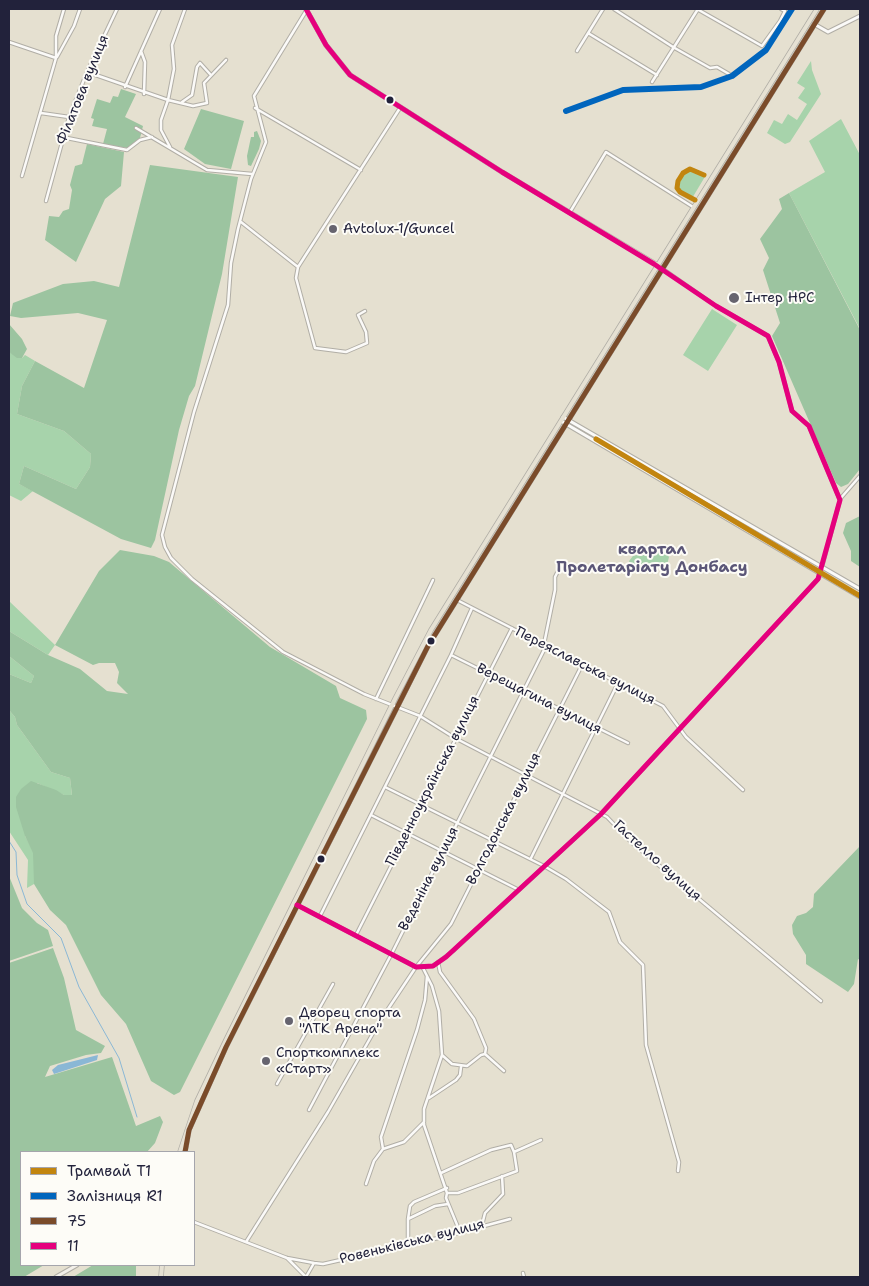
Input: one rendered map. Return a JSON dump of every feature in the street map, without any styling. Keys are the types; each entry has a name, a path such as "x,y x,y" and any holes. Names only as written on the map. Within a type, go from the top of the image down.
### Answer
{"main road":[{"path":"185,1151 189,1130 209,1084 394,706 428,646 657,265 817,9"},
{"path":"180,1151 197,1101 218,1055 442,611 663,269 824,9"},
{"path":"306,10 326,44 350,75 400,108 663,269"},
{"path":"56,1277 75,1266"}],"street":[{"path":"56,58 56,36 64,9"},
{"path":"22,176 56,58 74,26 80,9"},
{"name":"Філатова вулиця","path":"46,201 69,117 87,72 117,9"},
{"path":"125,87 160,9"},
{"path":"170,147 161,130 161,120 168,100 174,69 172,45 185,9"},
{"path":"577,51 603,9"},
{"path":"614,9 620,10 673,48 710,68 717,67 729,74"},
{"path":"652,82 698,9 762,46 775,31 785,11 781,9"},
{"path":"306,10 254,96 255,108 361,170"},
{"path":"814,24 828,32 860,16"},
{"path":"588,33 656,75"},
{"path":"9,42 56,58"},
{"path":"141,50 145,62 144,94"},
{"path":"87,72 144,94 193,106 208,103 204,83 210,74 226,60"},
{"path":"181,102 192,95 197,67 200,63 210,74"},
{"name":"Гастелло вулиця","path":"255,108 266,142 253,174 231,263 228,306 194,412 162,535 165,547 171,558 192,579 274,646 376,699 420,716 455,738 491,755 601,814 631,842 821,1001"},
{"path":"373,340 346,352 315,348 296,278 298,267 400,108"},
{"path":"41,113 69,117"},
{"path":"136,128 207,170 253,174"},
{"path":"62,137 127,150 140,140 152,137"},
{"path":"570,212 606,152 693,207"},
{"path":"241,222 298,267"},
{"path":"663,269 716,306 768,336 779,362 792,411 809,426 840,500"},
{"path":"365,311 358,315 366,332 367,343"},
{"path":"564,420 600,437 860,589"},
{"path":"564,420 597,443 860,597"},
{"path":"597,443 600,437"},
{"path":"297,905 416,967 433,966 520,890 601,814 681,729 820,575 820,566 840,500 860,476"},
{"name":"Веденіна вулиця","path":"309,1110 392,953 524,691 545,645 555,590 554,577 558,571"},
{"path":"376,699 433,580"},
{"name":"Переяславська вулиця","path":"456,600 663,706 686,737 743,790"},
{"path":"320,916 451,654 472,608"},
{"name":"Південноукраїнська вулиця","path":"356,935 406,832 512,628"},
{"name":"Верещагина вулиця","path":"451,654 628,743"},
{"name":"Волгодонська вулиця","path":"416,967 451,924 582,664"},
{"path":"530,859 618,682"},
{"path":"385,787 544,866 566,879 609,912 620,942 643,965 646,1045 679,1162 678,1171"},
{"path":"371,816 443,850 520,890"},
{"path":"438,962 440,972 474,1019 485,1040 485,1054 504,1071"},
{"path":"422,966 432,986 439,1011 442,1055 424,1109 424,1122 447,1188 446,1198 460,1232"},
{"path":"246,1242 328,1112 380,1021 416,967"},
{"path":"383,1149 380,1137 417,1030 425,1000 427,975"},
{"path":"277,1084 333,984"},
{"path":"442,1055 452,1064 467,1066 485,1054"},
{"path":"428,1098 456,1080 460,1075 461,1066"},
{"path":"366,1184 374,1161 383,1149 404,1142 424,1122"},
{"path":"514,1152 542,1140"},
{"path":"441,1173 491,1150 510,1145 514,1152 517,1171 458,1194 447,1193"},
{"path":"482,1225 485,1213 504,1194 502,1176"},
{"path":"408,1245 410,1206 414,1202 447,1188"},
{"path":"408,1219 435,1206 448,1204"},
{"name":"Ровеньківська вулиця","path":"195,1222 287,1258 323,1264 510,1219"},
{"name":"Ровеньківська вулиця","path":"287,1258 306,1277 314,1263"},
{"path":"522,1273 524,1277"}],"green space":[{"path":"811,61 812,70 821,94 790,142 785,144 767,133 774,120 782,124 788,114 797,120 807,104 798,98 805,88 797,83"},
{"path":"121,89 136,94 125,117 143,126 140,138 127,148 103,144 107,129 92,126 94,119 91,118 97,99 110,103 113,96 118,97"},
{"path":"201,109 244,121 231,169 205,164 184,149"},
{"path":"841,119 860,155 860,329 789,193 825,172 809,141"},
{"path":"257,131 261,141 251,166 248,165 247,156 251,137 254,137 254,132"},
{"path":"87,144 124,152 121,186 105,199 76,262 45,240 49,216 59,217 63,211 69,209 72,190 70,185 75,166 82,164"},
{"path":"150,165 238,177 222,274 195,386 189,396 179,430 155,540 151,548 121,539 19,484 24,466 76,489 90,467 91,454 64,431 17,414 22,386 35,361 84,388 107,320 78,313 21,318 10,316 13,303 63,284 94,281 119,287"},
{"path":"693,168 706,175 691,200 681,192 678,184 684,171"},
{"path":"789,193 860,330 860,469 848,484 841,487 836,483 772,336 780,323 763,270 769,258 760,239 782,209 779,199"},
{"path":"712,309 737,325 708,371 683,355"},
{"path":"9,324 22,339 27,349 22,358 17,358 9,352"},
{"path":"9,352 22,358 25,355 35,361 22,386 17,414 64,431 91,454 90,467 76,489 24,466 19,484 33,491 21,501 9,495"},
{"path":"860,516 860,567 851,561 851,551 843,533 846,523"},
{"path":"662,549 669,557 667,565 637,572 631,569 629,561 633,556"},
{"path":"120,550 154,556 169,562 270,647 336,686 340,698 366,710 367,719 180,1092 174,1095 151,1081 126,1024 101,995 66,925 50,910 34,884 33,853 25,836 16,807 16,797 21,789 31,781 64,795 72,795 70,778 51,772 17,725 15,717 9,710 9,674 31,683 34,676 9,656 9,631 48,655 80,669 107,691 128,694 117,683 119,672 115,663 93,665 55,645 99,571"},
{"path":"9,601 55,645 48,655 9,631"},
{"path":"9,656 34,676 31,683 9,674"},
{"path":"9,710 15,717 17,725 51,772 70,778 72,796 64,795 37,783 25,836 34,853 35,877 34,884 27,888 28,860 9,831"},
{"path":"860,846 860,960 858,959 854,984 848,992 806,964 806,955 793,934 792,925 797,916 806,913 813,907 814,894"},
{"path":"9,876 22,908 37,923 48,930 53,946 9,961"},
{"path":"53,948 64,978 76,1030 105,1046 101,1053 86,1055 50,1066 45,1077 112,1057 136,1126 160,1116 163,1122 155,1143 148,1151 20,1151 20,1266 42,1266 24,1277 9,1277 9,963"},
{"path":"91,1266 136,1266 136,1277 73,1277"}],"water":[{"path":"98,1055 97,1060 54,1074 52,1070 58,1065"}],"waterway":[{"path":"9,841 16,852 17,875 27,904 61,938 79,987 119,1058 137,1117"}],"tram line":[{"name":"T1","path":"695,200 680,192 677,188 678,181 683,173 690,169 704,175"},
{"name":"T1","path":"596,439 860,596"}],"rail line":[{"name":"R1","path":"566,111 623,90 701,87 732,76 766,50 792,9"}],"transit line":[{"name":"11","path":"297,905 416,967 433,966 446,957 601,814 818,579 840,500 809,426 792,411 779,362 768,336 716,306 654,264 502,172 350,75 326,45 306,9"},
{"name":"75","path":"185,1151 189,1130 226,1047 428,646 824,9"}],"place":[{"name":"Avtolux-1/Guncel","path":"333,229"},
{"name":"Інтер НРС","path":"734,298"},
{"name":"Дворец спорта \"ЛТК Арена\"","path":"289,1021"},
{"name":"Спорткомплекс «Старт»","path":"266,1061"}],"district":[{"name":"квартал Пролетаріату Донбасу","path":"652,559"}]}
